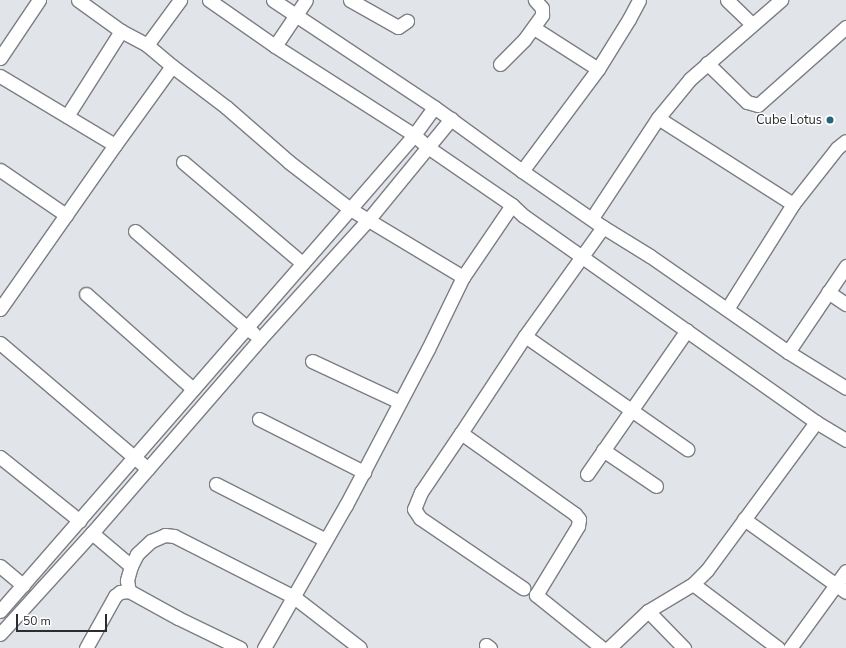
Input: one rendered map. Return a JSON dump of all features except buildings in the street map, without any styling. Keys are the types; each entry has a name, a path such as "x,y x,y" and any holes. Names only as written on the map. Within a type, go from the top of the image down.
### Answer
{"street":[{"path":"0,58 4,42 39,0"},
{"path":"78,0 121,31 147,45 226,107 288,162 350,209 463,277"},
{"path":"147,45 180,0"},
{"path":"209,0 275,46 414,135 429,148 512,205 816,422 846,440"},
{"path":"273,0 434,107 522,171 603,227 650,256 788,352 846,388"},
{"path":"275,46 306,0"},
{"path":"350,0 398,26 407,21"},
{"path":"500,64 534,28 542,15 542,8 535,0"},
{"path":"522,171 598,69 630,19 639,0"},
{"path":"727,0 752,24"},
{"path":"592,218 658,118 690,79 781,0"},
{"path":"707,63 747,102 758,105 846,27"},
{"path":"534,28 598,69"},
{"path":"67,116 121,31"},
{"path":"0,309 115,144 172,66"},
{"path":"0,76 115,144"},
{"path":"0,611 80,521 133,456 193,390 414,135 434,107"},
{"path":"658,118 793,204"},
{"path":"0,634 92,533 260,340 368,220 429,148 451,119"},
{"path":"727,309 793,204 837,148 846,141"},
{"path":"183,162 302,263"},
{"path":"1,173 66,215"},
{"path":"264,648 364,472 428,349 463,277 512,205"},
{"path":"523,588 420,518 414,509 421,492 525,336 603,227"},
{"path":"135,231 260,340"},
{"path":"788,352 846,266"},
{"path":"828,292 846,304"},
{"path":"86,294 193,390"},
{"path":"587,474 687,330"},
{"path":"525,336 688,449"},
{"path":"0,343 148,469"},
{"path":"312,361 400,402"},
{"path":"259,419 364,472"},
{"path":"609,648 648,611 693,584 706,570 816,422"},
{"path":"461,433 576,514 579,519 578,526 536,595 602,648"},
{"path":"603,450 656,486"},
{"path":"0,457 80,521"},
{"path":"216,484 326,540"},
{"path":"744,519 841,588"},
{"path":"92,533 131,566"},
{"path":"129,591 127,580 131,566 137,554 151,541 165,535 174,536 294,597 360,648"},
{"path":"0,566 23,584"},
{"path":"790,648 841,588 846,572"},
{"path":"693,584 778,648"},
{"path":"86,648 115,596 120,592 129,591 178,618 240,648"},
{"path":"648,611 684,648"}],"place":[{"name":"Cube Lotus","path":"830,120"}]}
